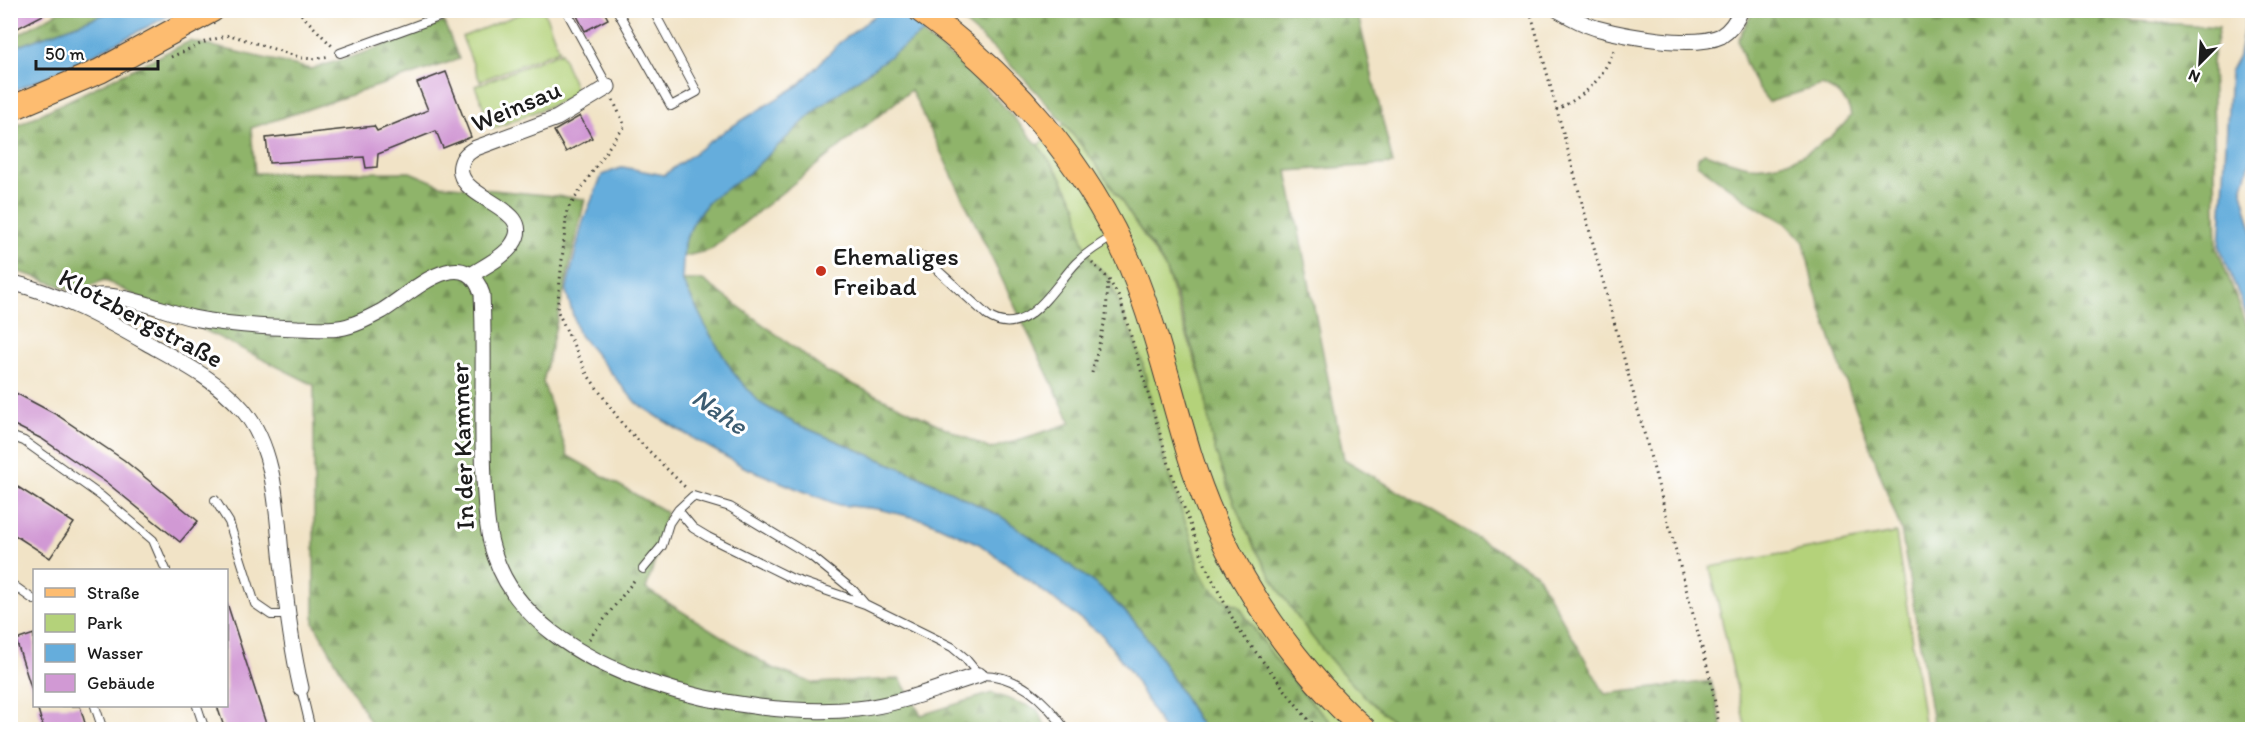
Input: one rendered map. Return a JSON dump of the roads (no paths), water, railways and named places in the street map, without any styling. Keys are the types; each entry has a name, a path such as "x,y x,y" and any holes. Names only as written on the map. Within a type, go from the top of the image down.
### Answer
{"main road":[{"path":"10,109 100,71 212,10"},
{"path":"920,10 990,68 1075,166 1131,266 1193,466 1230,552 1260,603 1287,642 1328,692 1365,729"}],"street":[{"path":"1558,10 1595,27 1622,34 1668,40 1700,41 1721,36 1731,27 1741,10"},
{"name":"Weinsau","path":"471,275 507,251 515,241 516,228 508,212 465,184 460,168 465,155 476,148 556,118 608,87"},
{"path":"83,308 91,297 108,295 193,318 271,327 339,328 382,311 437,274 454,270 471,275"},
{"name":"In der Kammer","path":"471,275 482,294 483,457 490,543 503,576 522,606 549,632 580,651 636,677 695,697 748,707 791,711 856,709 889,705 979,675"},
{"name":"Klotzbergstraße","path":"10,282 32,287 83,308 208,379 230,396 245,413 256,430 268,460 291,644 301,688"}],"lane":[{"path":"340,53 458,10"},
{"path":"566,10 608,87"},
{"path":"617,10 671,106 698,92 653,10"},
{"path":"922,256 995,321 1015,322 1032,313 1087,253 1115,235"},
{"path":"10,436 24,441 101,496 153,540 166,569"},
{"path":"643,569 662,546 669,523 678,510 693,496 730,507 811,556 854,591 865,604"},
{"path":"215,500 229,522 255,604 271,615 288,615"},
{"path":"678,510 693,528 708,537 793,579 865,604 952,647 979,675 1002,678 1024,687 1047,705 1066,729"},
{"path":"10,583 33,599"},
{"path":"301,688 311,729"},
{"path":"96,707 103,729"},
{"path":"198,707 205,729"}],"water":[{"path":"113,11 178,11 75,64 11,92 11,44 16,47"},
{"name":"Nahe","path":"881,11 953,11 819,107 749,173 710,200 695,219 684,243 682,280 708,331 735,375 760,403 794,423 919,476 1000,516 1055,554 1103,590 1135,622 1155,649 1203,729 1163,729 1131,673 1102,635 979,544 929,521 878,509 839,505 744,467 636,403 578,333 566,291 583,221 602,175 623,167 664,175 726,130 799,85 839,43"},
{"path":"2247,11 2252,11 2252,156 2242,191 2252,229 2252,328 2220,248 2230,72 2239,55"}],"place":[{"name":"Ehemaliges Freibad","path":"821,271"}]}
